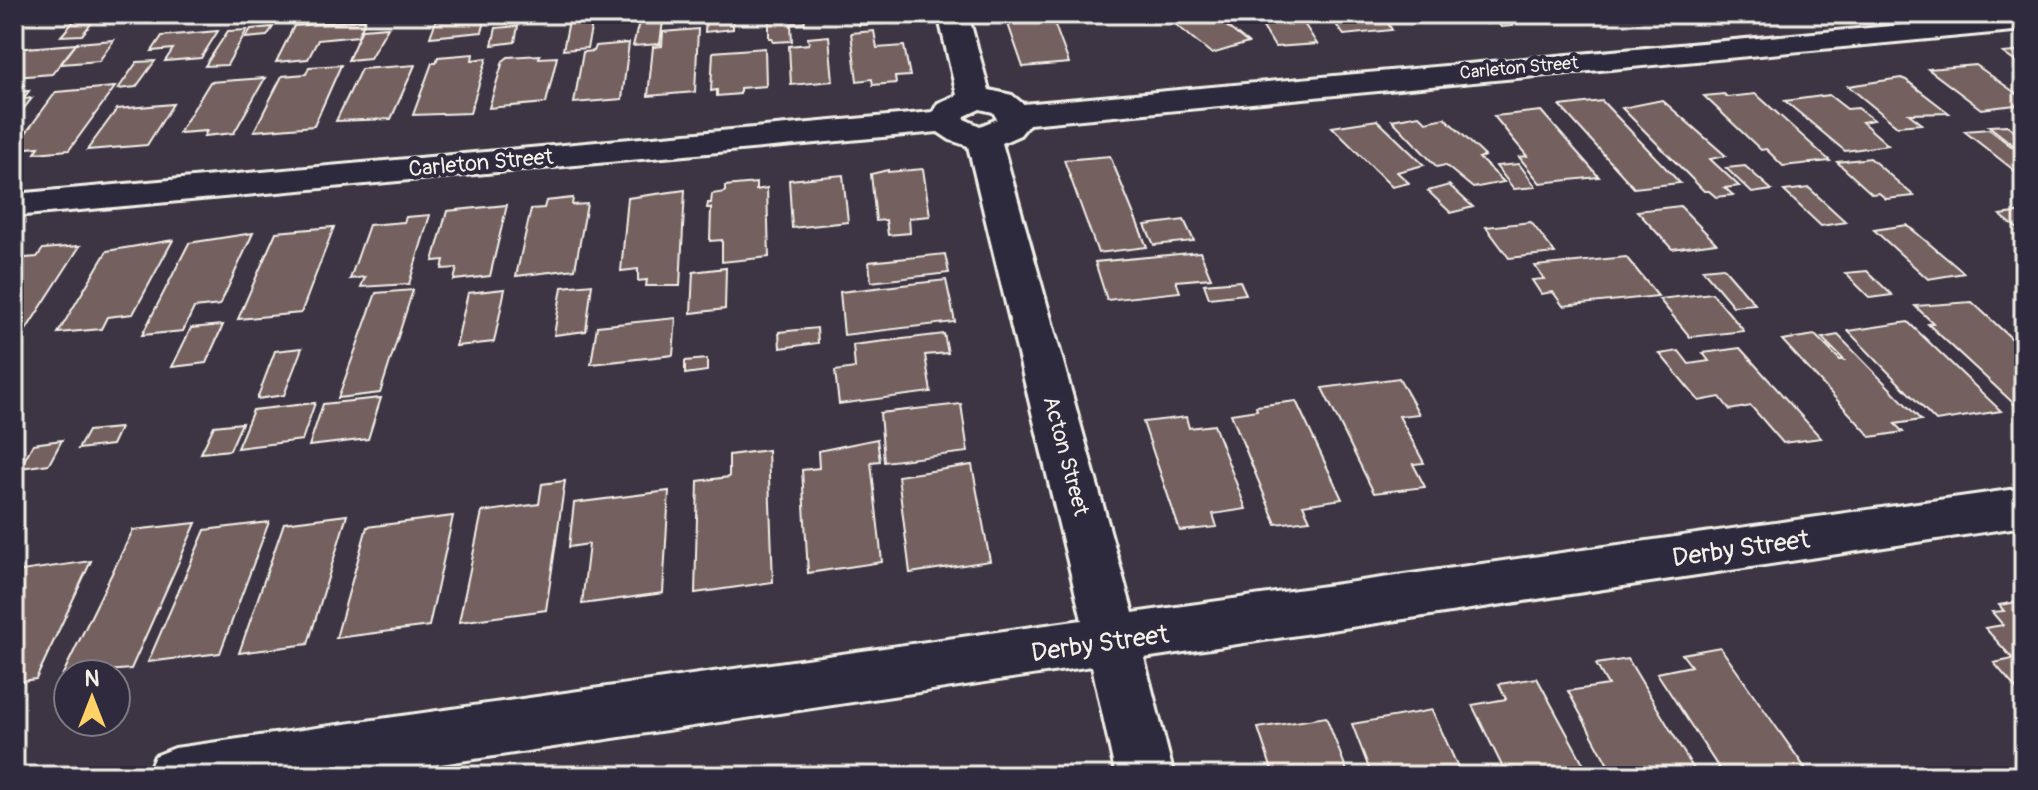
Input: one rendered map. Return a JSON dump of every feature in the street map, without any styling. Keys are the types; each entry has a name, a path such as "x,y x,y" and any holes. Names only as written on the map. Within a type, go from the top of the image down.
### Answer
{"street":[{"name":"Acton Street","path":"953,14 1145,776"},
{"name":"Carleton Street","path":"14,205 2024,21"},
{"name":"Derby Street","path":"175,776 1113,642 2024,507"}],"building":[{"path":"304,14 366,14 364,19 298,25"},
{"path":"487,14 482,32 430,37 438,15"},
{"path":"706,14 764,14 764,18 733,20 733,29 705,32"},
{"path":"900,14 901,22 859,25 858,16"},
{"path":"1163,14 1211,14 1248,43 1212,54"},
{"path":"1255,14 1298,14 1317,44 1275,47"},
{"path":"1328,14 1383,14 1392,30 1344,35"},
{"path":"1477,14 1516,14 1523,22 1510,22 1513,26 1501,27 1498,23 1486,24"},
{"path":"1540,14 1579,14 1584,19 1552,22"},
{"path":"804,18 805,23 791,24 792,41 773,42 769,38 769,20"},
{"path":"95,19 82,35 61,36 74,21"},
{"path":"593,19 587,48 563,50 569,21"},
{"path":"365,20 358,36 318,40 308,59 276,62 294,26"},
{"path":"1053,20 1069,63 1023,67 1008,24"},
{"path":"663,21 660,44 633,46 639,22"},
{"path":"518,26 515,42 492,45 496,28"},
{"path":"273,27 267,36 245,38 251,29"},
{"path":"388,27 370,58 348,60 362,29"},
{"path":"698,29 695,92 648,96 653,47 662,46 663,32"},
{"path":"247,30 227,65 205,66 228,31"},
{"path":"218,31 201,58 165,61 173,49 152,51 162,36"},
{"path":"874,31 877,48 904,46 910,76 895,77 896,83 873,85 872,79 857,81 851,33"},
{"path":"829,36 833,81 791,85 789,46 809,44 808,38"},
{"path":"114,40 99,61 61,64 77,43"},
{"path":"629,43 622,99 574,103 583,52 594,51 596,46"},
{"path":"76,44 52,74 14,77 20,70 14,70 14,49"},
{"path":"765,48 766,86 740,88 740,94 717,96 717,90 711,91 713,52"},
{"path":"2024,51 2024,68 2003,53"},
{"path":"473,54 472,60 487,58 470,113 413,115 432,63 436,63 438,57"},
{"path":"540,55 539,58 557,57 546,103 489,108 503,61 508,57"},
{"path":"155,61 136,87 118,89 137,62"},
{"path":"341,65 314,126 254,131 282,76 306,74 309,67"},
{"path":"415,65 391,119 336,121 361,69"},
{"path":"1976,65 2024,99 2024,104 1981,109 1928,69"},
{"path":"265,78 234,133 204,136 207,131 179,133 210,82"},
{"path":"1901,78 1949,113 1909,114 1922,124 1897,126 1848,86"},
{"path":"115,87 69,150 35,153 39,147 14,149 56,92"},
{"path":"29,91 23,99 32,98 14,121 14,92"},
{"path":"1724,94 1727,97 1756,94 1830,161 1783,166 1766,149 1761,150 1704,96"},
{"path":"1829,95 1847,109 1858,108 1874,120 1862,122 1888,145 1845,151 1785,101"},
{"path":"1662,100 1726,156 1710,159 1739,186 1725,188 1733,195 1716,197 1704,191 1622,108"},
{"path":"1602,101 1680,183 1634,188 1560,106"},
{"path":"173,104 147,145 87,150 117,109"},
{"path":"1541,111 1599,177 1540,183 1519,157 1527,156 1494,116"},
{"path":"1419,115 1426,122 1445,118 1485,156 1479,158 1504,182 1473,188 1445,165 1437,167 1392,120"},
{"path":"1377,120 1424,165 1397,172 1409,183 1392,187 1332,127"},
{"path":"2007,125 2024,138 2024,144 2013,145 1989,126"},
{"path":"1989,129 2024,156 2024,178 1964,131"},
{"path":"1110,156 1147,247 1098,253 1064,160"},
{"path":"1870,158 1914,196 1886,199 1879,193 1872,194 1837,162"},
{"path":"1519,164 1536,187 1514,189 1496,166"},
{"path":"1745,166 1772,190 1752,193 1726,168"},
{"path":"923,169 930,216 909,218 910,233 888,235 886,220 876,221 871,174"},
{"path":"843,175 848,222 792,228 789,180"},
{"path":"756,183 756,190 767,188 769,257 722,262 722,240 710,241 711,208 707,208 708,203 711,203 712,194 725,192 725,186"},
{"path":"1449,185 1473,207 1451,213 1428,191"},
{"path":"1809,188 1846,222 1821,226 1784,191"},
{"path":"685,190 680,286 646,286 647,280 638,281 638,269 621,271 628,198"},
{"path":"573,198 572,205 587,204 575,269 516,276 531,209 544,208 546,201"},
{"path":"507,205 490,276 454,280 457,268 442,269 444,260 433,261 447,211"},
{"path":"1680,206 1716,243 1672,249 1637,211"},
{"path":"2024,212 2024,234 2000,215"},
{"path":"430,215 409,284 361,287 365,277 350,279 369,225 404,222 406,217"},
{"path":"1184,220 1194,241 1154,245 1145,225"},
{"path":"1531,222 1555,253 1509,258 1486,227"},
{"path":"1907,225 1964,273 1928,279 1874,230"},
{"path":"334,227 301,313 238,319 276,232"},
{"path":"253,233 220,305 194,308 183,331 142,335 189,243"},
{"path":"173,240 133,314 107,317 101,329 58,333 107,251"},
{"path":"80,246 24,333 14,334 14,259 37,257 43,249"},
{"path":"1200,252 1211,278 1176,281 1180,292 1107,300 1095,262"},
{"path":"945,254 949,273 871,282 869,262"},
{"path":"1626,257 1658,296 1563,306 1553,292 1541,294 1532,280 1544,279 1535,266"},
{"path":"1723,267 1755,304 1733,306 1702,269"},
{"path":"726,268 725,309 691,313 693,272"},
{"path":"1867,271 1892,295 1870,298 1845,273"},
{"path":"946,280 955,322 844,335 840,292"},
{"path":"1240,281 1246,294 1209,298 1204,284"},
{"path":"592,284 586,331 554,335 562,287"},
{"path":"505,289 494,342 456,346 468,293"},
{"path":"413,290 380,393 338,398 376,293"},
{"path":"1712,293 1744,331 1690,337 1659,299"},
{"path":"1972,302 2024,350 2024,413 1928,324 1933,323 1915,306"},
{"path":"676,318 673,355 591,364 597,326"},
{"path":"1908,322 2001,411 1936,421 1848,331"},
{"path":"223,325 206,363 172,367 191,328"},
{"path":"817,328 818,343 780,348 779,332"},
{"path":"944,334 948,353 925,355 931,392 839,404 835,371 855,368 853,345"},
{"path":"1815,335 1840,360 1844,360 1822,338 1838,335 1921,420 1895,424 1903,432 1871,437 1782,340"},
{"path":"302,348 284,395 257,399 275,351"},
{"path":"1740,348 1821,438 1783,443 1751,406 1730,410 1720,397 1699,401 1660,354 1679,351 1689,364 1709,361 1703,353"},
{"path":"707,359 707,371 685,374 685,361"},
{"path":"1399,378 1419,414 1399,416 1424,463 1413,464 1425,487 1374,493 1322,388"},
{"path":"381,398 368,439 309,446 323,404"},
{"path":"1296,401 1342,499 1303,505 1310,520 1276,524 1231,414 1257,410 1256,406"},
{"path":"315,403 302,440 237,448 253,410"},
{"path":"961,404 968,452 884,462 880,413"},
{"path":"1186,417 1189,428 1214,425 1246,509 1213,514 1217,527 1180,531 1143,422"},
{"path":"242,423 230,450 201,453 214,426"},
{"path":"120,428 112,445 78,449 88,431"},
{"path":"877,439 880,461 871,462 882,562 808,573 802,470 819,468 818,451"},
{"path":"62,440 49,464 20,468 33,444"},
{"path":"768,450 773,582 695,593 698,481 729,477 729,455"},
{"path":"972,465 990,561 910,573 898,476"},
{"path":"565,481 546,610 459,622 482,512 539,504 542,484"},
{"path":"669,491 663,593 582,604 589,544 569,547 574,503"},
{"path":"347,515 308,644 239,653 284,523"},
{"path":"453,516 429,626 336,638 367,527"},
{"path":"269,522 220,653 148,662 205,530"},
{"path":"196,523 132,667 132,658 71,658 133,530"},
{"path":"91,561 36,679 14,682 14,572"},
{"path":"2024,601 2024,698 1994,663 2013,659 1985,628 2003,625 1992,612 2004,611 1999,605"},
{"path":"1720,647 1810,775 1724,776 1657,673 1691,666 1682,654"},
{"path":"1628,659 1698,776 1614,776 1568,691 1608,685 1596,664"},
{"path":"1537,678 1590,776 1507,776 1472,705 1506,699 1499,684"},
{"path":"1432,710 1462,776 1372,776 1352,724"},
{"path":"1326,717 1349,776 1274,776 1258,728"}]}
